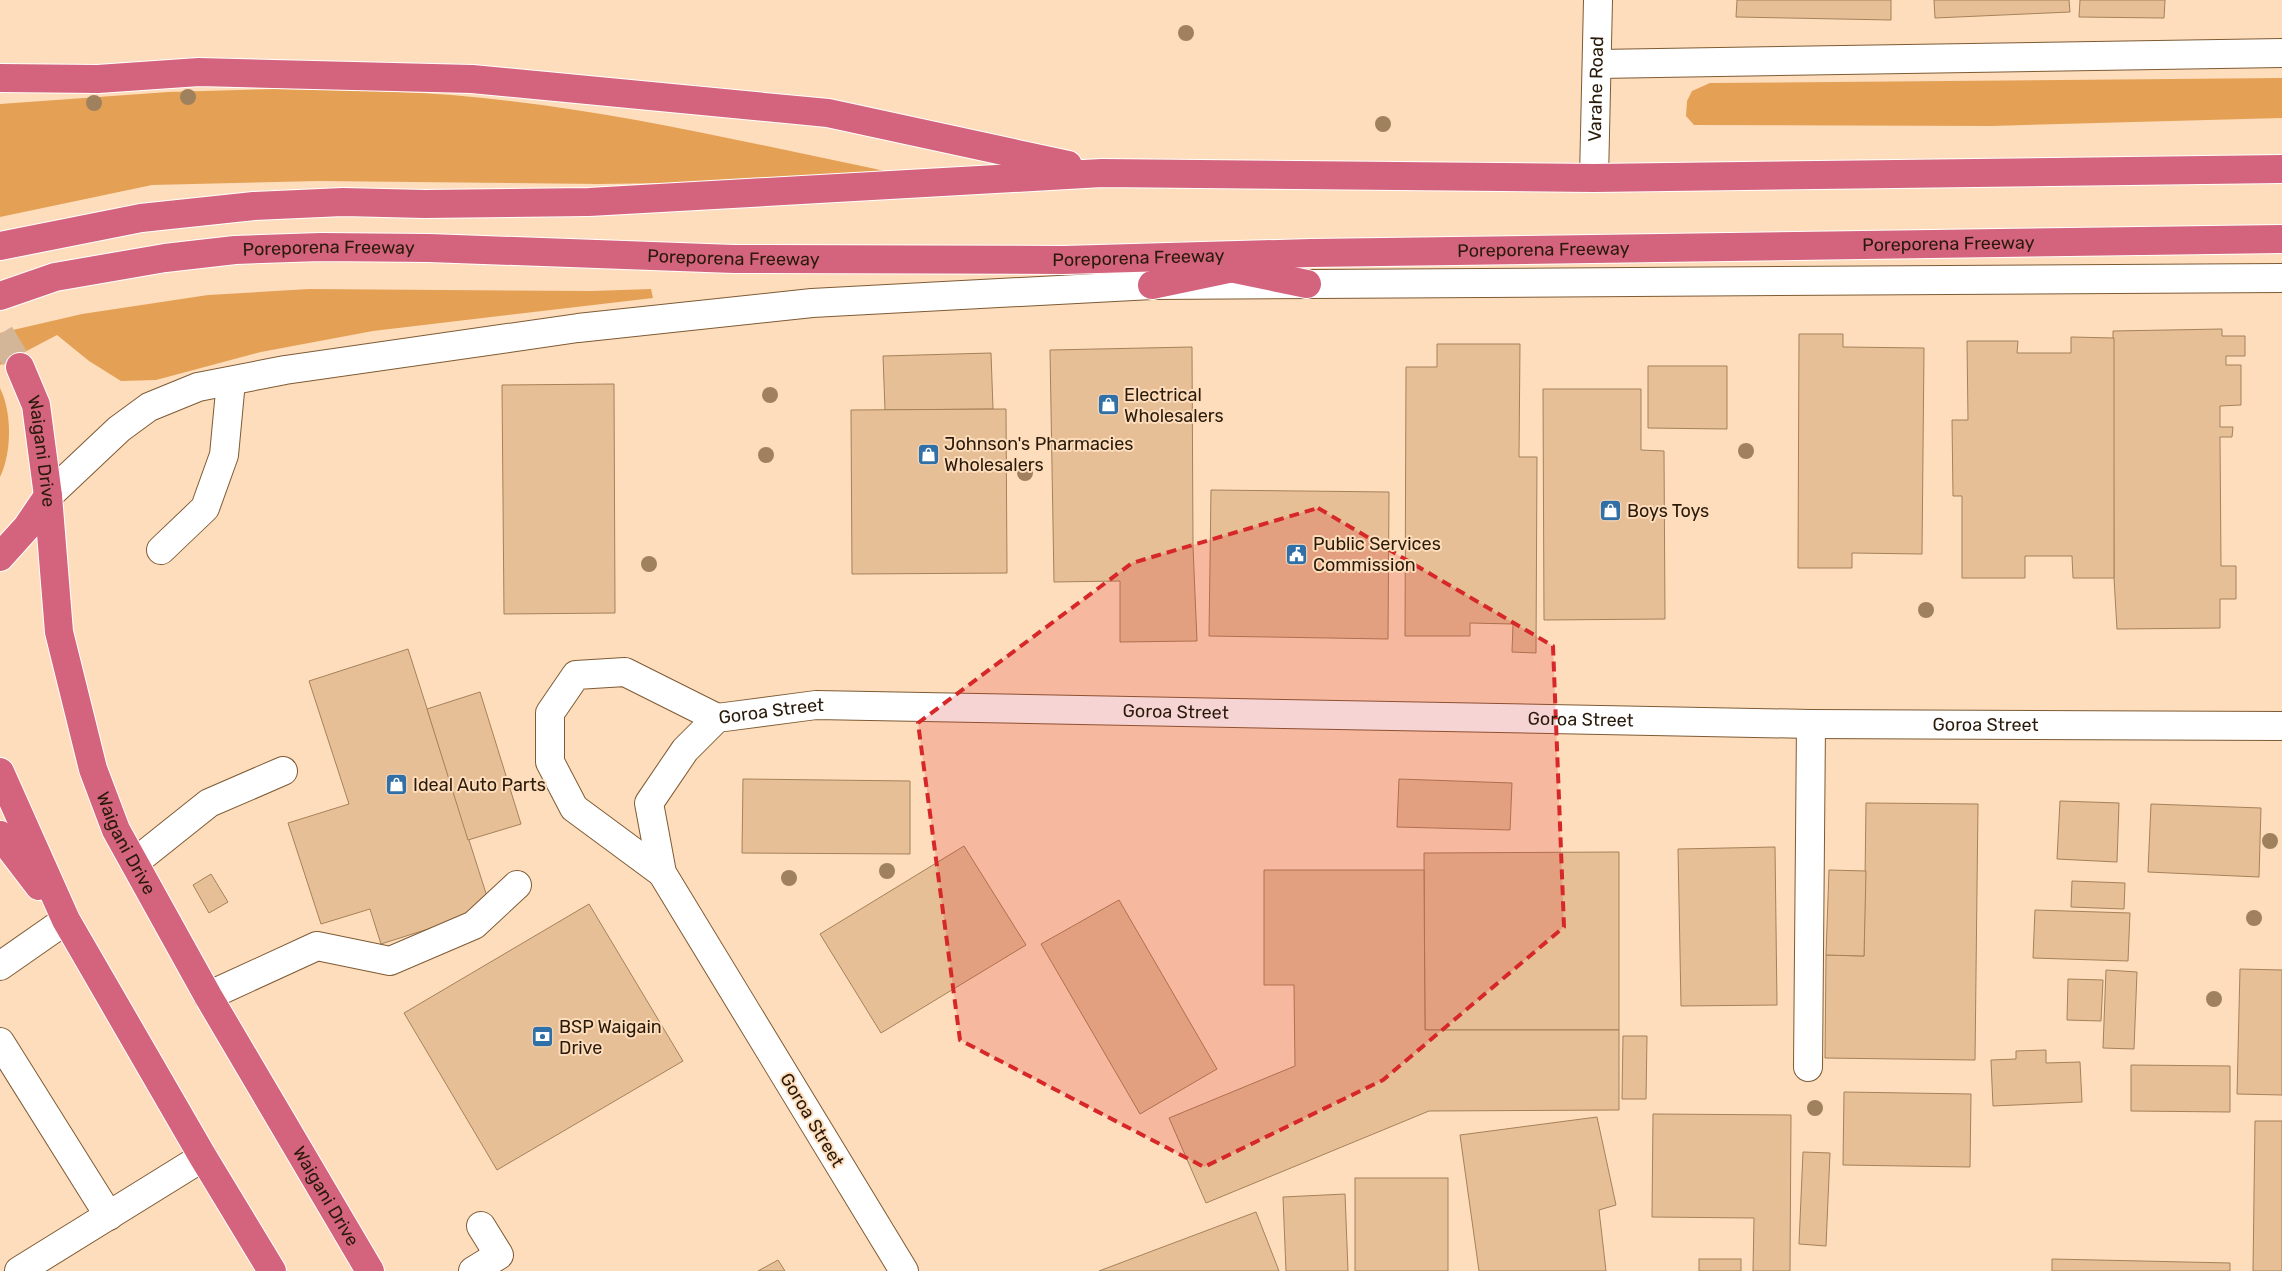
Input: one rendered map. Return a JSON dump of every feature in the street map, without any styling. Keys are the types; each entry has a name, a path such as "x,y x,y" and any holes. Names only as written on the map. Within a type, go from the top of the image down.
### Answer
{"highway":[{"path":"0,78 98,79 199,72 472,79 828,113 1102,173"},
{"path":"0,246 141,218 254,206 343,202 425,204 589,202 1102,173 1594,178 2282,169"},
{"name":"Poreporena Freeway","path":"0,296 55,277 166,258 235,250 264,249 429,248 734,260 1064,260 1311,253 2282,239"},
{"path":"1152,285 1311,253"},
{"path":"1064,260 1235,268 1307,284"},
{"name":"Waigani Drive","path":"20,367 36,405 48,496 59,632 93,769 116,830 208,996 370,1271"},
{"path":"0,557 27,527 48,496"},
{"path":"0,772 66,920 203,1157 272,1271"},
{"path":"0,835 66,920"}],"street":[{"name":"Varahe Road","path":"1594,178 1598,0"},
{"path":"1598,64 2282,52"},
{"path":"48,496 118,429 148,407 198,387 285,370 578,328 812,303 1152,285 2282,278"},
{"path":"161,550 205,508 224,455 231,380"},
{"path":"662,874 574,808 550,762 550,713 576,675 625,672 717,718"},
{"name":"Goroa Street","path":"904,1271 662,874 649,803 685,750 717,718 816,705 1811,724 2282,726"},
{"path":"1808,1067 1811,724"},
{"path":"135,862 208,803 283,771"},
{"path":"208,996 317,946 390,961 474,925 517,885"},
{"path":"0,966 66,920"},
{"path":"0,1042 109,1216"},
{"path":"19,1271 203,1157"},
{"path":"473,1271 499,1255 481,1226"}],"highlighted area":[{"path":"1318,508 1553,646 1564,927 1383,1080 1204,1167 960,1040 918,723 1132,563"}],"shaded area":[{"path":"2282,78 2282,118 1991,126 1694,125 1686,116 1687,101 1692,91 1710,83"},
{"path":"275,89 422,93 558,107 700,132 890,172 742,182 599,184 319,181 152,185 0,217 0,104 168,92"},
{"path":"309,289 592,291 651,289 653,298 373,331 261,352 156,380 121,381 89,361 57,335 0,365 0,333 82,314 208,295"},
{"path":"0,388 7,409 9,432 7,456 0,477"}],"building":[{"path":"1737,0 1891,0 1891,20 1736,17"},
{"path":"1934,0 2069,0 2070,12 1935,18"},
{"path":"2080,0 2165,0 2164,18 2079,17"},
{"path":"2222,329 2222,336 2245,336 2245,356 2226,356 2226,365 2241,365 2241,405 2220,406 2220,427 2233,427 2232,437 2220,437 2221,566 2236,566 2236,599 2220,599 2220,628 2117,629 2114,578 2113,331"},
{"path":"1799,334 1843,334 1843,347 1924,348 1922,554 1852,553 1852,568 1798,568"},
{"path":"2071,337 2114,338 2114,578 2073,578 2072,556 2025,556 2025,578 1962,578 1962,496 1953,496 1952,420 1968,420 1967,341 2018,341 2017,353 2071,353"},
{"path":"1437,344 1520,344 1519,457 1537,457 1536,653 1512,652 1513,624 1470,623 1470,636 1405,636 1406,367 1437,367"},
{"path":"1192,347 1193,547 1197,641 1120,642 1120,581 1054,582 1050,350"},
{"path":"991,353 993,409 885,410 883,356"},
{"path":"1648,366 1727,366 1727,429 1648,428"},
{"path":"614,384 615,613 504,614 502,385"},
{"path":"1543,389 1641,389 1641,450 1664,451 1665,619 1544,620"},
{"path":"1006,409 1007,573 852,574 851,410"},
{"path":"1211,490 1389,492 1388,639 1209,636"},
{"path":"408,649 491,909 381,944 370,909 321,924 288,823 349,804 309,681"},
{"path":"480,692 521,824 468,840 427,709"},
{"path":"743,779 910,781 910,854 742,853"},
{"path":"1399,779 1512,783 1510,830 1397,827"},
{"path":"2060,801 2119,803 2117,862 2057,859"},
{"path":"1866,803 1978,804 1975,1060 1825,1058 1826,955 1864,956"},
{"path":"2151,804 2261,808 2259,877 2148,872"},
{"path":"964,846 1026,945 881,1033 820,934"},
{"path":"1775,847 1777,1005 1681,1006 1678,849"},
{"path":"1619,852 1619,1030 1425,1030 1424,853"},
{"path":"1264,870 1424,870 1425,1030 1619,1030 1619,1110 1429,1111 1206,1203 1169,1118 1295,1066 1294,985 1264,985"},
{"path":"1829,870 1866,871 1864,956 1826,955"},
{"path":"211,874 228,902 209,913 193,885"},
{"path":"2072,881 2125,883 2124,909 2071,907"},
{"path":"1119,900 1217,1069 1140,1114 1041,944"},
{"name":"BSP Waigain Drive","path":"589,904 683,1061 497,1170 404,1013"},
{"path":"2035,910 2130,913 2128,961 2033,958"},
{"path":"2240,969 2282,970 2282,1095 2237,1094"},
{"path":"2106,970 2137,972 2134,1049 2103,1048"},
{"path":"2068,979 2103,980 2101,1021 2067,1020"},
{"path":"1623,1036 1647,1036 1646,1099 1622,1099"},
{"path":"2046,1050 2046,1063 2080,1062 2082,1102 1993,1106 1991,1060 2016,1059 2016,1051"},
{"path":"2131,1065 2230,1066 2230,1112 2131,1111"},
{"path":"1844,1092 1971,1094 1970,1167 1843,1165"},
{"path":"1653,1114 1791,1115 1790,1271 1753,1271 1754,1218 1652,1217"},
{"path":"1597,1117 1616,1205 1599,1210 1606,1271 1479,1271 1460,1135"},
{"path":"2255,1121 2282,1121 2282,1271 2253,1271"},
{"path":"1803,1152 1830,1153 1826,1246 1799,1244"},
{"path":"1355,1178 1448,1178 1448,1271 1355,1271"},
{"path":"1345,1194 1348,1271 1286,1271 1283,1197"},
{"path":"1256,1212 1279,1271 1099,1271"},
{"path":"1699,1259 1741,1259 1741,1271 1699,1271"},
{"path":"2052,1259 2230,1263 2230,1271 2052,1271"},
{"path":"778,1260 785,1271 758,1271"}],"tunnel":[{"path":"0,334 20,367"}],"place":[{"name":"Electrical Wholesalers","path":"1108,405"},
{"name":"Johnson's Pharmacies Wholesalers","path":"928,454"},
{"name":"Boys Toys","path":"1611,511"},
{"name":"Public Services Commission","path":"1297,554"},
{"name":"Ideal Auto Parts","path":"397,785"},
{"name":"BSP Waigain Drive","path":"543,1037"}]}
